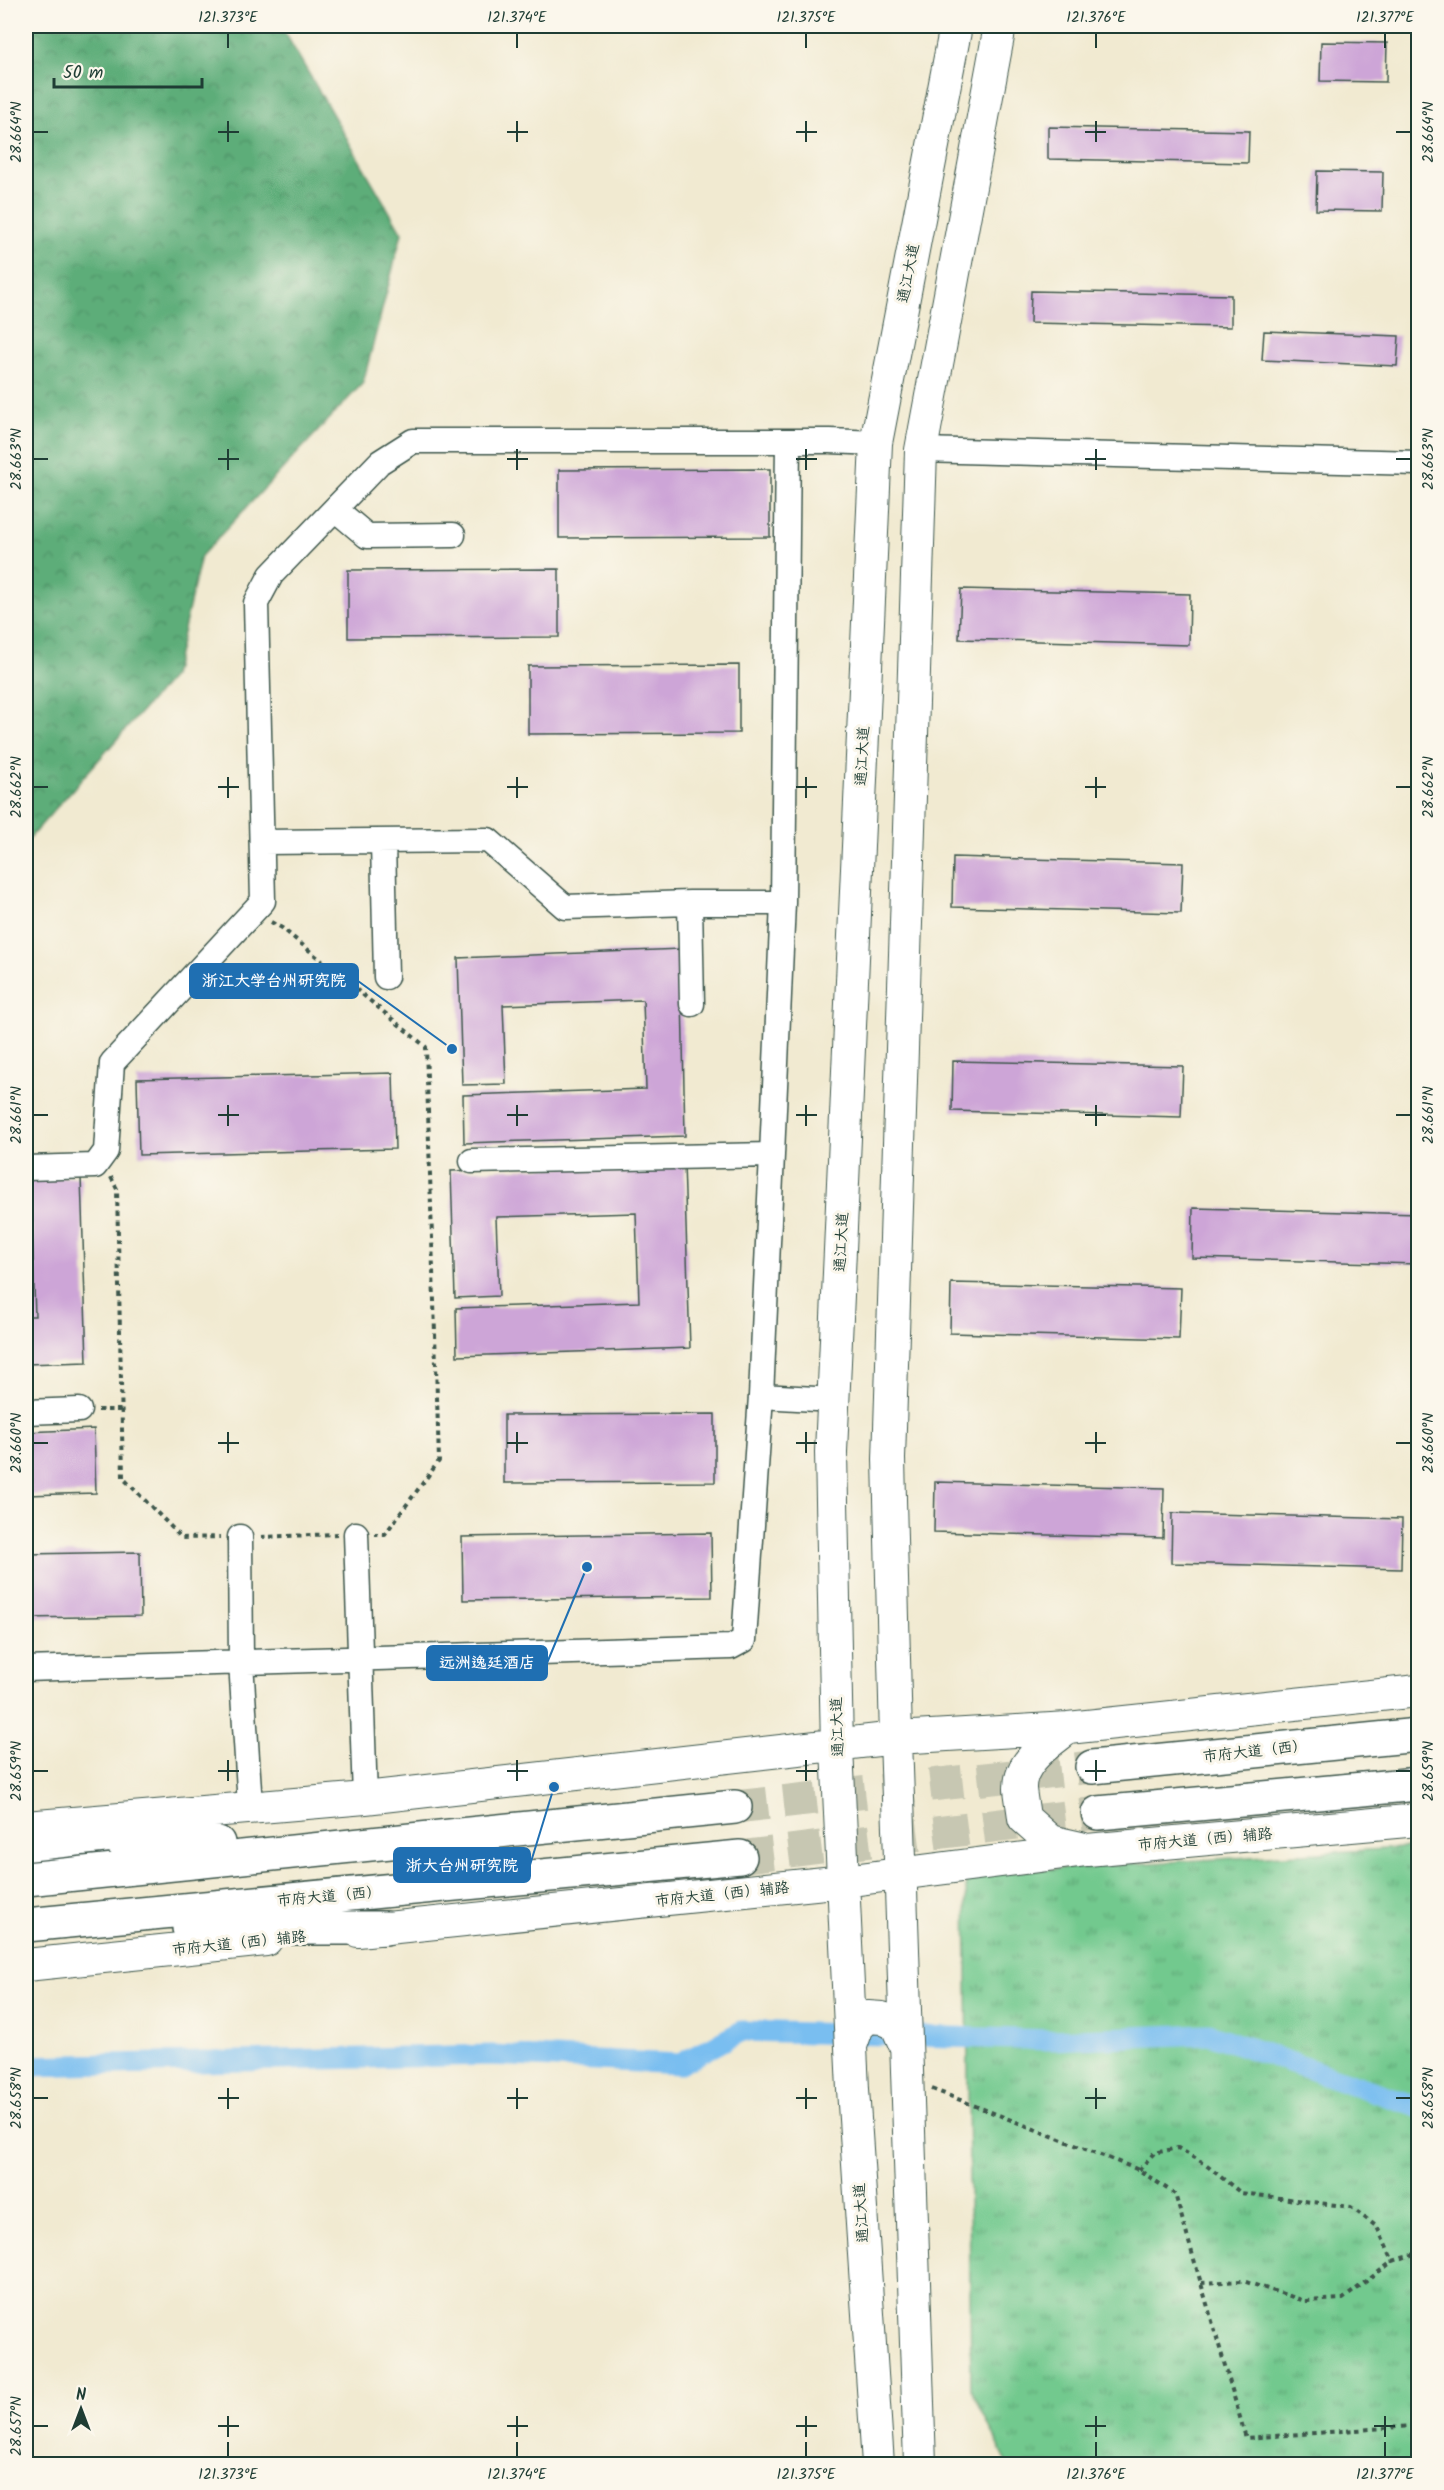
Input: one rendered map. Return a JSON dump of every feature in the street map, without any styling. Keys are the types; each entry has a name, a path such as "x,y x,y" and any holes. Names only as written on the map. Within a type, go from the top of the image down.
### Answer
{"highway":[{"name":"市府大道（西）","path":"1092,1767 1419,1735"},
{"path":"1098,1813 1419,1784"},
{"path":"26,1879 735,1807"},
{"path":"118,1839 349,1847"},
{"name":"市府大道（西）","path":"26,1927 740,1857"},
{"path":"26,1927 385,1928"}],"main road":[{"name":"通江大道","path":"878,2464 853,2089 845,1923 837,1747 831,1452 876,443 956,26"},
{"path":"920,2464 906,2078 889,1459 921,450 1000,26"},
{"path":"26,1827 365,1797 837,1747 896,1738 1068,1728 1419,1691"},
{"path":"1068,1728 1036,1752 1024,1773 1020,1787 1024,1818 1050,1841 1088,1850"},
{"path":"118,1839 246,1807"},
{"name":"市府大道（西）辅路","path":"26,1965 844,1881 1088,1850 1419,1820"},
{"path":"851,2046 858,2026 868,2017 882,2018 896,2024 905,2045"}],"street":[{"path":"26,1168 95,1166 106,1151 112,1063 263,901 256,603 271,575 380,462 413,441 876,443"},
{"path":"26,1669 731,1647 744,1640 761,1396 783,903 788,441"},
{"path":"921,450 1419,463"},
{"path":"334,509 367,536 453,535"},
{"path":"262,842 488,840 565,907 783,903"},
{"path":"383,841 386,977"},
{"path":"690,903 692,1004"},
{"path":"472,1161 772,1155"},
{"path":"761,1396 834,1400"},
{"path":"26,1412 79,1410"},
{"path":"356,1534 365,1797"},
{"path":"240,1537 246,1807"},
{"path":"26,1849 118,1839"}],"path":[{"path":"102,1158 117,1189 123,1478 182,1538 386,1534 439,1461 426,1047 282,928 253,912"},
{"path":"906,2078 1139,2170 1175,2194 1246,2438 1412,2426 1416,2390 1419,2390"},
{"path":"1139,2170 1154,2152 1178,2148 1202,2162 1241,2193 1352,2207 1377,2227 1393,2261"},
{"path":"1201,2283 1243,2281 1305,2301 1343,2299 1393,2261 1419,2253"}],"green space":[{"path":"26,26 281,26 402,233 363,383 201,556 173,676 26,842"},
{"path":"1418,1847 1418,2464 1008,2464 971,2389 966,1874"}],"building":[{"path":"1321,42 1387,43 1386,82 1320,81"},
{"path":"1048,127 1249,131 1248,163 1048,159"},
{"path":"1317,171 1383,172 1382,211 1316,210"},
{"path":"1031,291 1231,295 1231,327 1030,323"},
{"path":"1264,331 1399,336 1397,366 1262,360"},
{"path":"770,469 770,537 559,538 559,470"},
{"path":"559,569 559,637 348,638 348,570"},
{"path":"961,589 1190,594 1189,645 959,639"},
{"path":"739,665 739,733 528,734 528,666"},
{"path":"953,857 1183,863 1181,913 952,907"},
{"path":"681,949 685,1136 464,1143 463,1095 646,1089 643,1000 503,1005 506,1084 462,1085 458,958"},
{"path":"953,1061 1183,1066 1181,1117 952,1111"},
{"path":"393,1073 395,1149 139,1155 137,1079"},
{"path":"684,1163 690,1348 457,1356 456,1308 639,1302 636,1213 496,1217 499,1296 455,1298 451,1171"},
{"path":"81,1177 87,1362 26,1364 26,1316 35,1316 32,1226 26,1227 26,1179"},
{"path":"1193,1208 1418,1214 1418,1264 1192,1258"},
{"path":"951,1283 1181,1288 1179,1339 950,1333"},
{"path":"715,1414 715,1482 504,1483 504,1415"},
{"path":"94,1429 96,1493 26,1495 26,1432"},
{"path":"935,1482 1164,1488 1163,1538 934,1532"},
{"path":"1416,1495 1418,1495 1418,1545 1414,1544"},
{"path":"1172,1513 1402,1519 1401,1569 1171,1563"},
{"path":"711,1533 712,1597 463,1600 462,1537"},
{"path":"140,1552 141,1616 26,1618 26,1554"}],"waterway":[{"path":"26,2066 491,2055 680,2064 742,2031 1050,2040 1209,2034 1418,2107"}],"tunnel":[{"path":"735,1807 1092,1767"},
{"path":"740,1857 1098,1813"}],"place":[{"name":"浙江大学台州研究院","path":"452,1049"},
{"name":"远洲逸廷酒店","path":"587,1567"},
{"name":"浙大台州研究院","path":"554,1787"}]}
